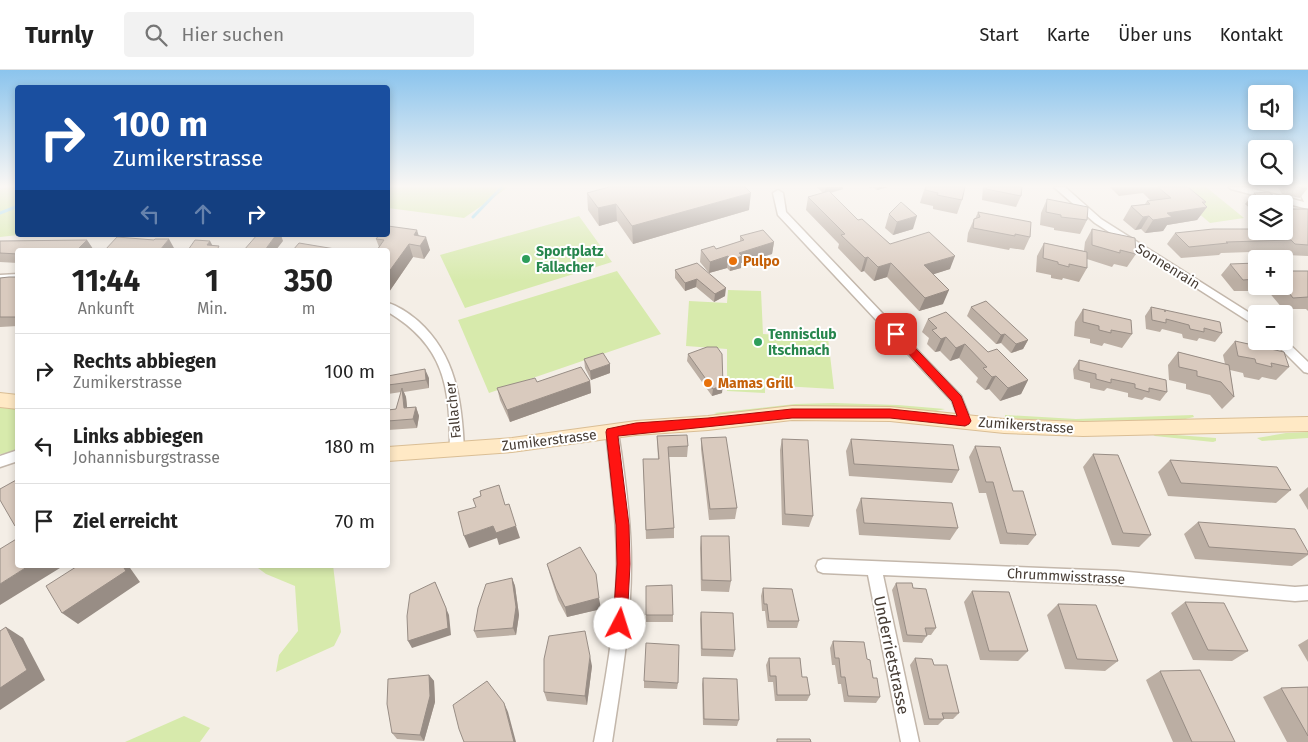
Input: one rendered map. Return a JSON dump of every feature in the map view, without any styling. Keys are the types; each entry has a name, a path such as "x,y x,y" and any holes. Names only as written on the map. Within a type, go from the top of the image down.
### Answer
{"main road":[{"path":"0,400 15,402"},
{"name":"Zumikerstrasse","path":"390,454 456,450 636,428 716,422 792,413 890,414 1004,426 1083,429 1308,424"}],"street":[{"path":"786,218 958,399 965,421"},
{"name":"Sonnenrain","path":"1098,218 1112,230 1248,317"},
{"path":"0,278 15,277"},
{"name":"Fallacher","path":"390,309 408,319 432,342 444,360 451,380 456,450"},
{"path":"1288,350 1308,369"},
{"path":"604,742 620,624 624,564 621,504 612,432"},
{"path":"0,462 15,457"},
{"name":"Chrummwisstrasse","path":"823,566 1117,578 1294,594 1308,593"},
{"name":"Underrietstrasse","path":"874,568 910,742"}],"green space":[{"path":"0,218 15,218 15,235 0,237"},
{"name":"Sportplatz Fallacher","path":"571,218 581,218 612,262 465,308 440,255"},
{"path":"1205,218 1242,218 1210,223"},
{"path":"617,271 661,334 489,393 458,320"},
{"name":"Tennisclub Itschnach","path":"728,290 761,291 763,334 828,338 834,389 765,385 765,393 727,391 727,349 686,346 689,301 727,303"},
{"path":"0,400 15,404 15,453 0,454"},
{"path":"834,403 945,409 936,411 842,406 795,407 720,415 714,413 795,404"},
{"path":"1005,415 1076,419 1193,415 1194,417 1181,420 1074,421 1005,418"},
{"path":"1308,432 1308,438 1262,441 1257,438 1286,433"},
{"path":"1150,433 1216,438 1216,441 1155,436"},
{"path":"258,568 333,568 341,632 334,646 276,672 279,655 298,631 295,586 266,574"},
{"path":"184,716 210,728 200,742 125,742"}],"building":[{"path":"626,218 660,218 632,226"},
{"path":"829,218 862,219 890,244 929,232 955,256 924,265 949,290 925,298 891,263 878,267 868,257 865,258 841,235 845,234"},
{"path":"893,218 909,218 897,222"},
{"path":"1012,218 1031,222 1030,237 973,228 974,219"},
{"path":"1293,218 1308,218 1308,245 1295,244 1291,240 1293,240"},
{"path":"390,226 417,230 414,235 426,237 420,246 409,244 390,270 390,248 378,248 384,240 376,239 378,237 390,237"},
{"path":"1092,229 1135,238 1136,254 1120,250 1120,253 1092,245"},
{"path":"1213,229 1248,229 1248,240 1291,240 1226,242 1228,243 1189,247 1175,233"},
{"path":"763,230 774,242 739,253 742,256 731,260 728,256 710,262 701,250 714,246 716,249 744,240 740,236"},
{"path":"117,237 154,240 169,239 162,248 107,248"},
{"path":"255,237 275,237 266,248 246,248"},
{"path":"87,240 79,248 15,248 15,254 0,253 0,241"},
{"path":"195,240 210,241 207,245 219,246 218,248 189,248"},
{"path":"299,243 329,248 295,248"},
{"path":"1044,243 1087,252 1087,268 1069,264 1069,267 1043,258"},
{"path":"697,263 726,288 715,294 697,279 685,283 675,270"},
{"path":"1248,263 1248,280 1243,280 1230,264"},
{"path":"1293,271 1308,271 1308,297 1293,298 1291,295 1293,295"},
{"path":"15,277 15,317 0,317 0,278"},
{"path":"986,301 1028,340 1016,344 1005,334 1001,335 971,307"},
{"path":"1151,307 1220,322 1222,333 1204,328 1204,332 1190,329 1189,325 1166,319 1166,323 1152,320"},
{"path":"1083,309 1131,320 1132,334 1111,330 1111,333 1099,330 1099,326 1083,322"},
{"path":"946,312 988,352 997,349 1028,380 1008,388 996,376 992,377 983,368 987,367 965,344 956,348 946,337 941,339 932,330 937,328 928,319"},
{"path":"1235,341 1248,344 1248,350 1275,350 1284,352 1289,367 1271,363 1272,367 1256,363 1255,359 1238,356"},
{"path":"707,347 717,347 722,354 723,385 713,389 688,354"},
{"path":"1178,352 1229,365 1234,397 1221,382 1197,376 1197,371 1179,367"},
{"path":"603,353 610,364 590,371 584,359"},
{"path":"1079,360 1166,380 1167,392 1149,388 1149,392 1135,388 1135,384 1111,379 1111,383 1096,379 1096,374 1079,370"},
{"path":"581,367 590,381 507,410 497,388 535,378 537,382"},
{"path":"425,369 426,380 390,385 390,376"},
{"path":"402,388 404,408 416,407 413,419 390,421 390,410 396,409"},
{"path":"687,435 688,446 668,447 674,528 646,530 643,459 659,459 657,436"},
{"path":"726,437 737,508 710,509 701,438"},
{"path":"782,439 808,440 813,516 785,514"},
{"path":"851,439 953,445 959,470 854,464"},
{"path":"975,446 1000,447 1013,491 1023,491 1036,535 1007,533 993,482 986,482"},
{"path":"1093,454 1118,455 1151,535 1123,533"},
{"path":"1170,460 1277,467 1291,490 1181,483"},
{"path":"15,481 15,526 0,500 0,489"},
{"path":"499,485 505,505 509,504 516,526 496,533 493,526 464,536 458,512 476,507 473,499 481,496 480,491"},
{"path":"861,498 952,503 958,528 864,523"},
{"path":"1198,522 1295,529 1308,554 1209,547"},
{"path":"701,536 729,536 731,581 702,580"},
{"path":"15,540 15,568 25,568 0,584 0,549"},
{"path":"580,547 596,574 599,598 565,607 547,564"},
{"path":"74,568 124,568 126,571 62,613 46,586"},
{"path":"512,578 516,607 513,628 474,631 478,608 486,584"},
{"path":"435,582 446,608 448,628 408,641 407,616 410,594"},
{"path":"896,583 912,583 913,588 926,589 936,628 925,628 927,636 907,635"},
{"path":"672,585 673,615 646,615 646,586"},
{"path":"763,588 792,589 799,621 769,621 767,604 764,604"},
{"path":"972,591 1009,592 1028,651 989,651"},
{"path":"1185,602 1224,603 1248,651 1208,650"},
{"path":"1058,604 1096,605 1118,661 1077,659"},
{"path":"701,612 733,613 735,650 702,649"},
{"path":"6,627 27,670 0,688 0,631"},
{"path":"585,631 590,656 585,696 544,692 544,659 549,636"},
{"path":"833,641 864,642 873,678 877,678 880,697 848,696 845,677 841,677 839,658 835,658"},
{"path":"646,643 679,645 678,683 644,681"},
{"path":"769,658 800,658 802,677 807,677 810,695 777,695 776,676 770,676"},
{"path":"915,658 932,659 934,665 947,665 959,713 942,713 944,719 929,719"},
{"path":"1200,670 1235,742 1192,742 1160,671"},
{"path":"429,675 430,696 420,735 392,733 387,704 388,679"},
{"path":"703,678 737,679 739,720 704,719"},
{"path":"487,681 504,703 514,742 464,742 453,705"},
{"path":"1308,687 1308,736 1281,688"},
{"path":"777,739 810,739 811,742 777,742"}],"place":[{"name":"Sportplatz Fallacher","path":"526,259"},
{"name":"Pulpo","path":"733,261"},
{"name":"Tennisclub Itschnach","path":"758,342"},
{"name":"Mamas Grill","path":"708,383"}],"route":[{"path":"620,624 624,564 621,504 612,432 792,413 890,414 965,421 958,399 896,334"}]}
